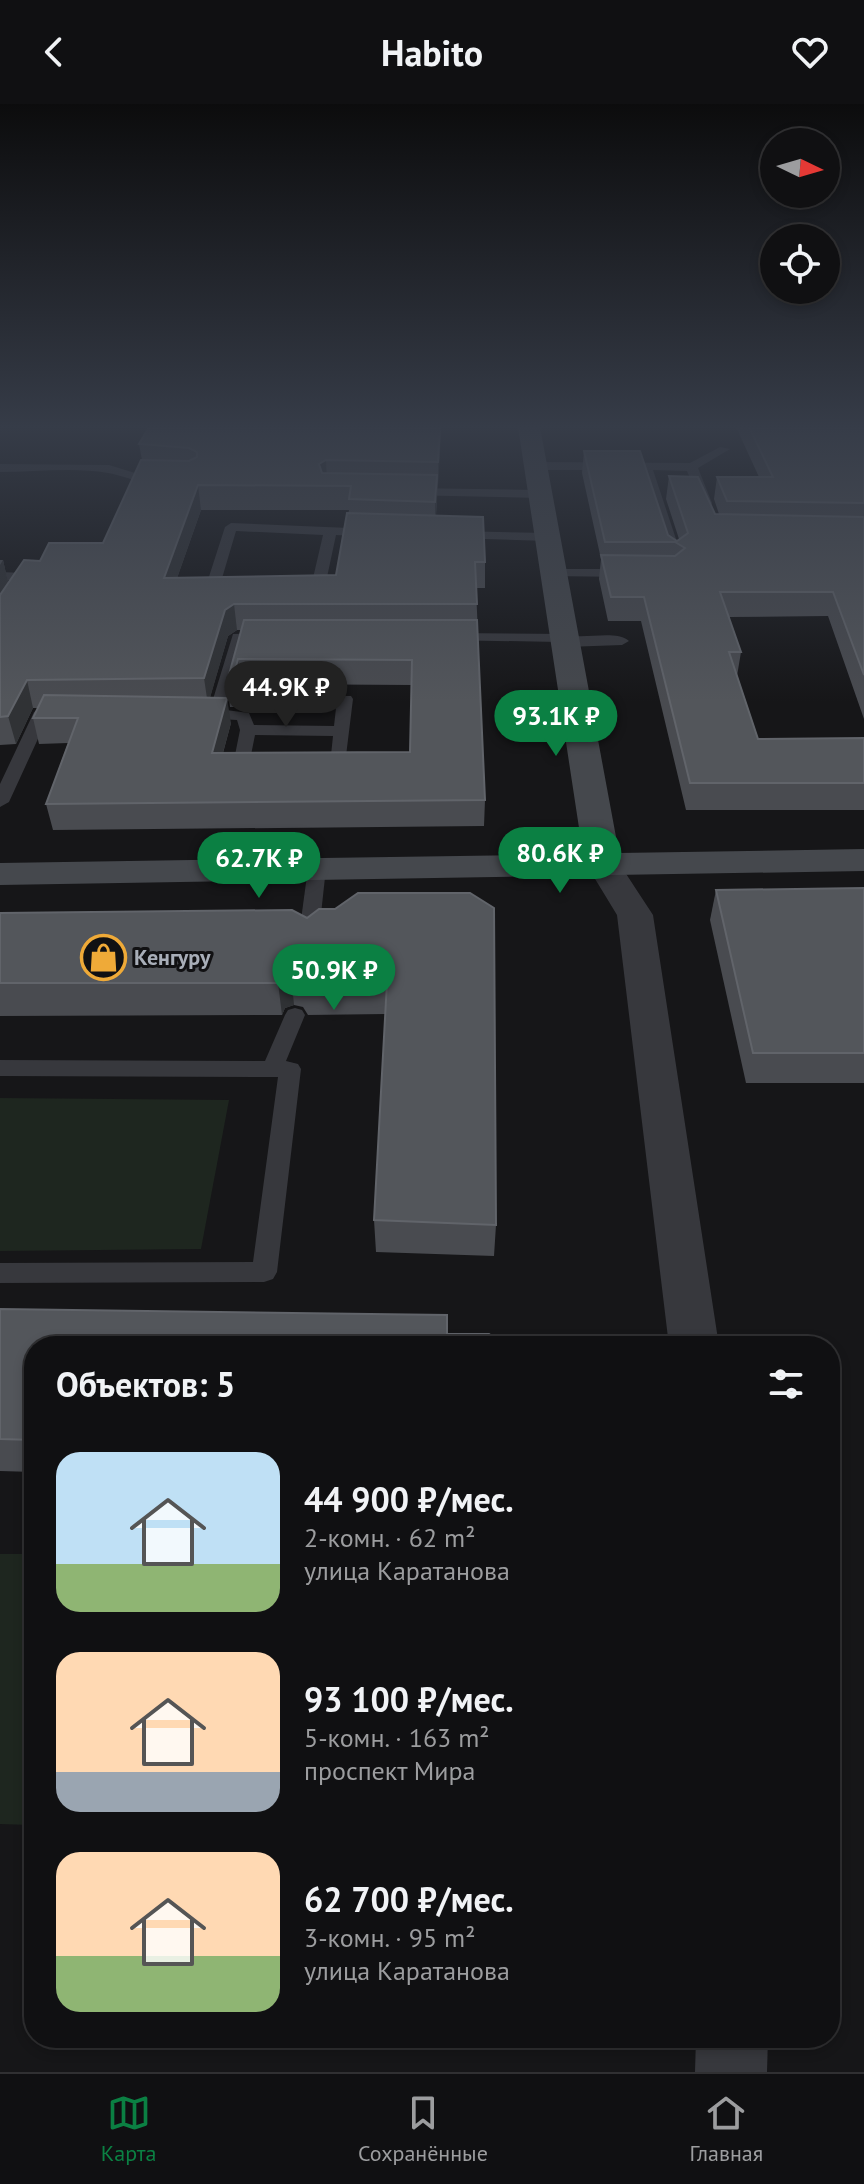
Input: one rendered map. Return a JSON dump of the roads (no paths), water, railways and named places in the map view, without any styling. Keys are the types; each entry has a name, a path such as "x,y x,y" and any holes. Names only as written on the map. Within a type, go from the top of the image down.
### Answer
{"main road":[{"path":"545,519 603,864"},
{"path":"0,874 864,860"}],"street":[{"path":"603,864 635,915 693,1336"},
{"path":"731,2072 732,2048"}],"lane":[{"path":"663,519 675,558"},
{"path":"242,591 212,589 231,527 389,533"},
{"path":"286,594 316,596 330,532"},
{"path":"433,534 548,537"},
{"path":"554,573 646,573"},
{"path":"0,576 25,577 0,617"},
{"path":"217,713 238,637 285,637"},
{"path":"439,637 622,641"},
{"path":"185,713 243,716 248,730 242,760 339,760 345,699"},
{"path":"0,802 42,712 73,712"},
{"path":"248,730 342,731"},
{"path":"308,942 317,868"},
{"path":"272,1069 295,1015"},
{"path":"0,1068 290,1069 264,1272 0,1273"}],"place":[{"name":"Кенгуру","path":"103,957"}]}
